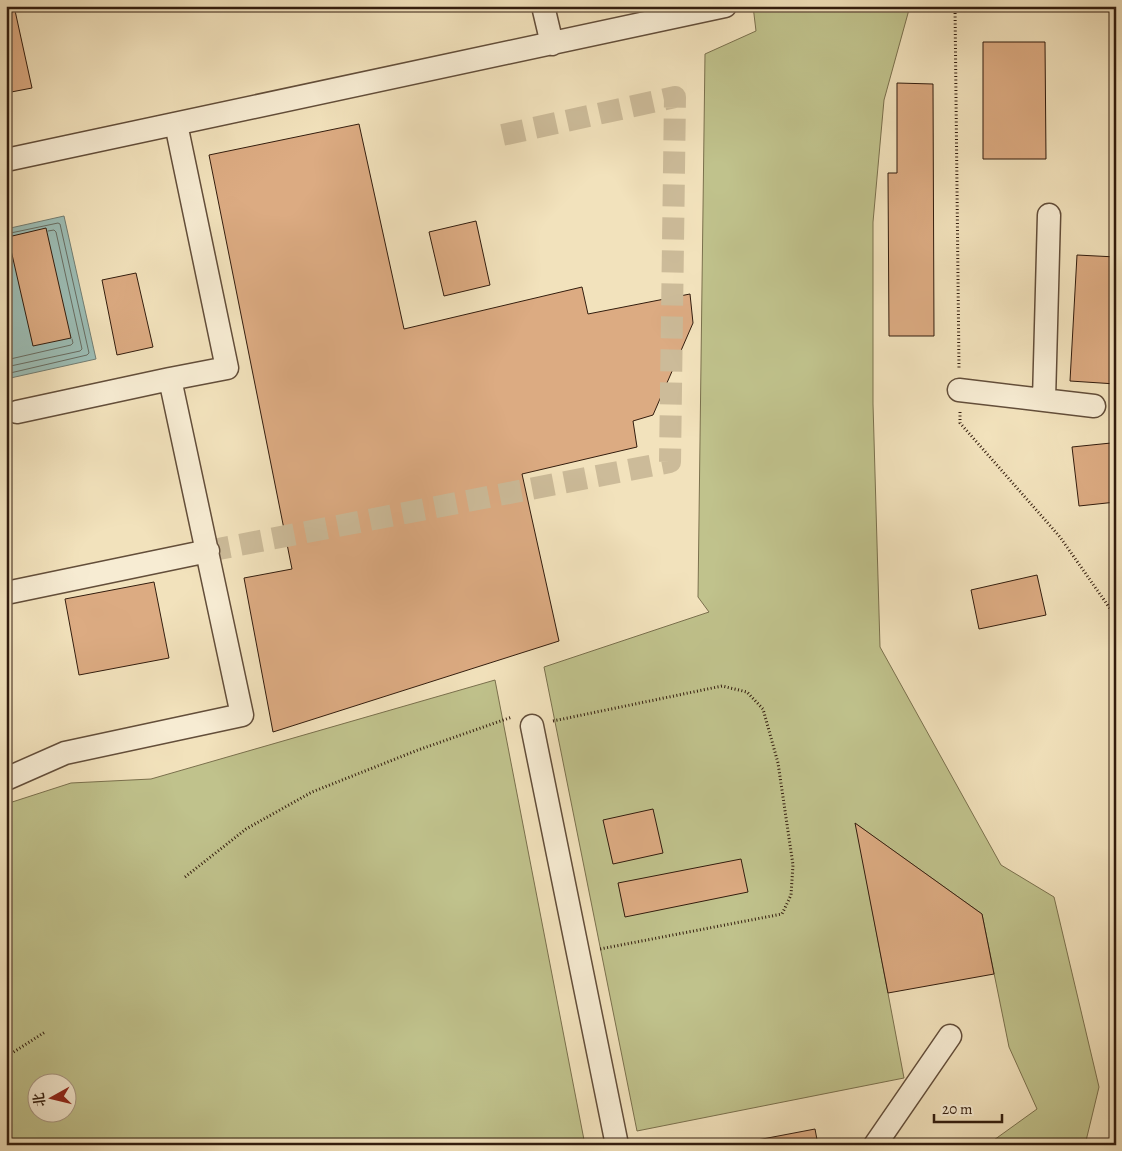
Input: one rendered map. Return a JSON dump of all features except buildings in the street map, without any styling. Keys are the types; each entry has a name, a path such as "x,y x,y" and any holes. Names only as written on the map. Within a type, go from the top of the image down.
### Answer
{"street":[{"path":"543,6 552,44"},
{"path":"6,160 725,6"},
{"path":"17,412 227,368 176,124"},
{"path":"1044,400 1049,215"},
{"path":"6,779 65,753 242,715 170,379"},
{"path":"960,390 1094,406"},
{"path":"6,593 208,551"},
{"path":"532,726 617,1145"},
{"path":"875,1145 950,1036"}],"path":[{"path":"954,6 960,423 1060,537 1116,616"},
{"path":"185,877 246,829 312,792 493,722 520,715 532,726 722,686 747,692 763,709 778,763 793,865 791,895 782,914 578,954"},
{"path":"6,1059 9,1055 45,1032"}],"green space":[{"path":"753,6 910,6 884,100 873,222 873,404 880,647 1001,865 1054,897 1099,1087 1085,1145 987,1145 1037,1109 1009,1047 982,914 856,824 904,1078 637,1131 544,667 709,612 698,597 705,54 756,31"},
{"path":"495,680 585,1145 6,1145 6,804 71,783 151,779"}],"water":[{"path":"64,216 96,359 6,379 6,229"}],"tunnel":[{"path":"208,551 670,462 675,97 493,137"}]}
